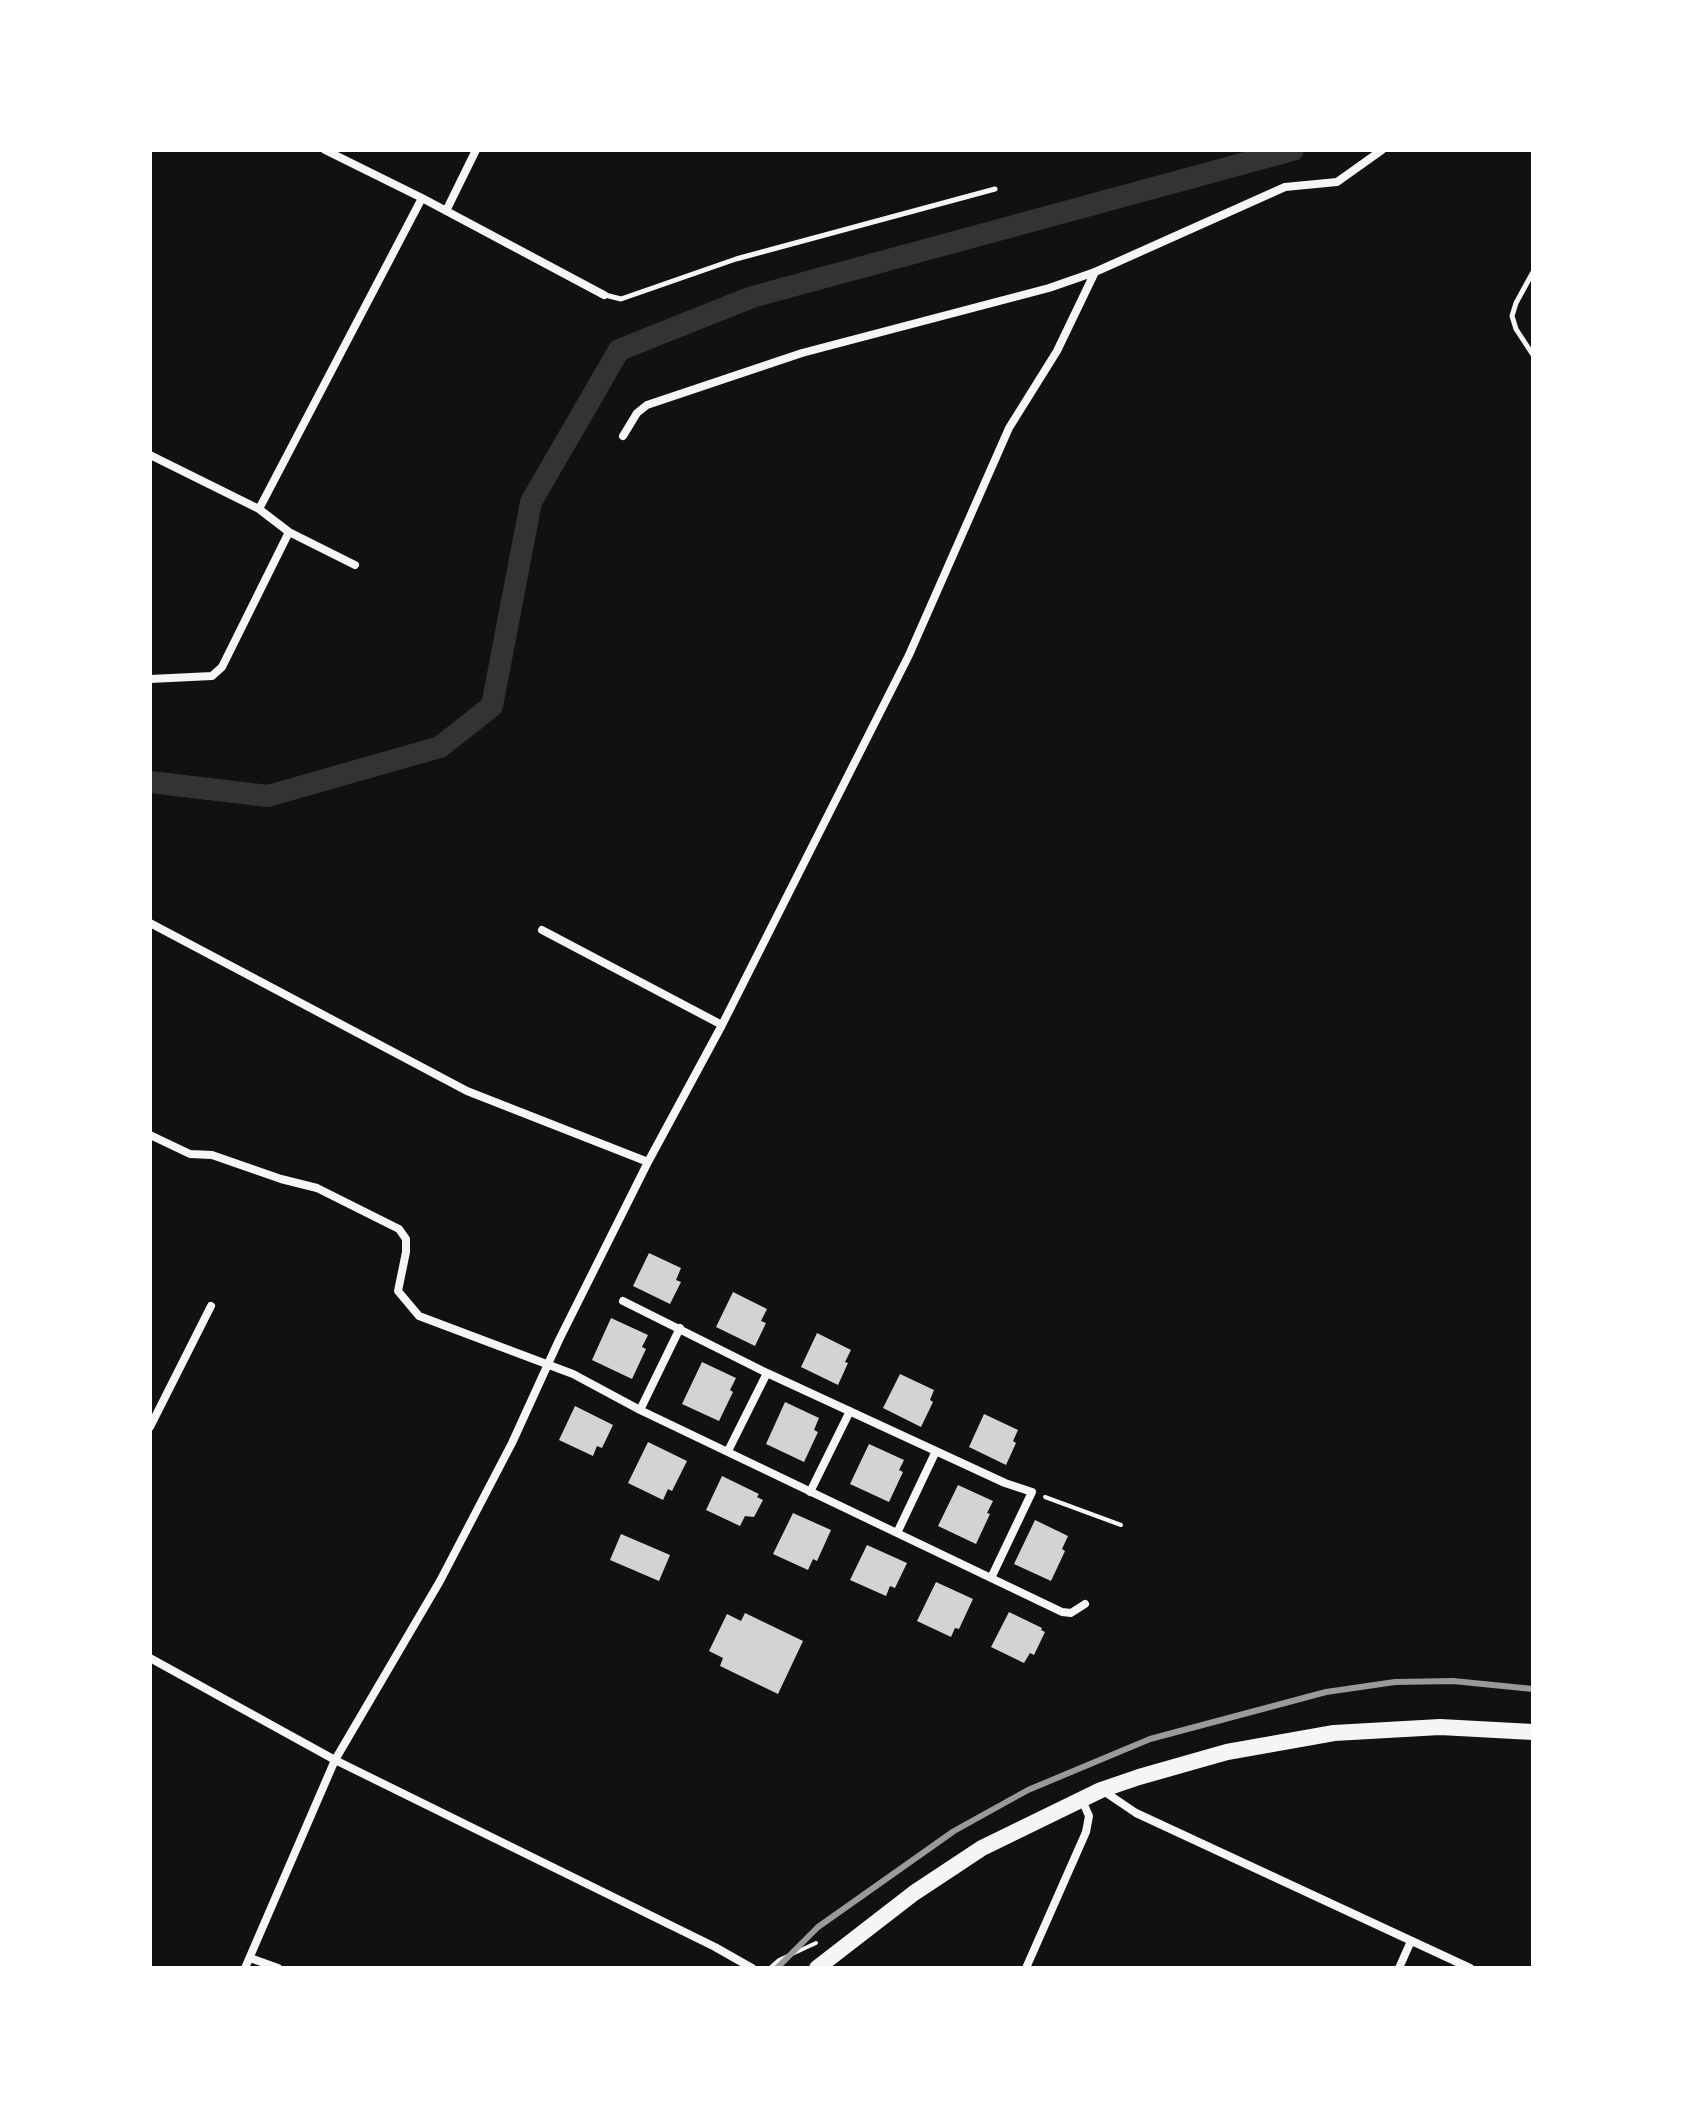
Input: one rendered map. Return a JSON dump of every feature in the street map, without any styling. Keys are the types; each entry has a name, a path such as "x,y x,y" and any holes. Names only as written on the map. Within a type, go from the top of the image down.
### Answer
{"main road":[{"path":"817,1968 914,1893 982,1848 1101,1790 1196,1759 1334,1733 1427,1727 1533,1732"}],"street":[{"path":"325,150 604,295"},
{"path":"446,211 476,150"},
{"path":"623,436 637,413 647,405 802,353 1049,288 1095,272 1285,187 1337,182 1382,150"},
{"path":"259,509 422,198"},
{"path":"245,1968 335,1760 440,1581 512,1443 648,1162 722,1025 909,655 1009,428 1057,351 1095,272"},
{"path":"150,455 259,509 289,532 355,565"},
{"path":"150,679 212,676 222,667 289,532"},
{"path":"150,923 467,1091 648,1162"},
{"path":"542,930 722,1025"},
{"path":"150,1135 190,1154 212,1155 317,1188 399,1229 406,1239 406,1252 398,1291 419,1316 549,1364 1062,1612 1071,1613 1085,1604"},
{"path":"623,1301 767,1373 1005,1483 1032,1492 991,1578"},
{"path":"150,1427 211,1306"},
{"path":"640,1410 680,1328"},
{"path":"728,1451 767,1373"},
{"path":"810,1492 850,1411"},
{"path":"897,1533 936,1451"},
{"path":"150,1658 335,1760 752,1968"},
{"path":"1101,1790 1136,1813 1470,1968"},
{"path":"1026,1968 1086,1832 1089,1816 1081,1799"},
{"path":"1399,1968 1411,1941"},
{"path":"250,1958 278,1968"}],"lane":[{"path":"604,295 621,299 736,259 995,189"},
{"path":"1533,272 1512,316 1516,329 1533,355"}],"path":[{"path":"1032,1492 1121,1525"}],"building":[{"path":"649,1253 681,1268 676,1280 681,1282 670,1304 633,1286"},
{"path":"733,1292 767,1309 761,1321 766,1323 755,1346 716,1327"},
{"path":"611,1318 648,1335 642,1347 646,1349 632,1379 592,1360"},
{"path":"817,1333 851,1350 838,1385 801,1367"},
{"path":"702,1362 736,1378 719,1421 682,1404"},
{"path":"900,1374 934,1390 930,1400 933,1402 921,1427 883,1408"},
{"path":"785,1402 819,1418 814,1430 818,1432 804,1462 766,1444"},
{"path":"575,1406 613,1425 602,1448 597,1446 593,1456 559,1440"},
{"path":"984,1414 1018,1430 1006,1465 969,1447"},
{"path":"648,1442 687,1461 672,1491 668,1489 663,1500 628,1483"},
{"path":"869,1444 904,1460 899,1470 903,1472 889,1502 850,1484"},
{"path":"722,1476 759,1494 757,1497 763,1500 754,1517 745,1516 740,1526 706,1510"},
{"path":"958,1485 993,1501 976,1544 938,1526"},
{"path":"793,1513 831,1530 817,1561 813,1559 808,1570 773,1554"},
{"path":"1035,1520 1068,1536 1062,1549 1065,1551 1051,1581 1014,1564"},
{"path":"621,1534 670,1555 659,1581 610,1560"},
{"path":"867,1545 907,1563 895,1588 890,1586 886,1596 850,1580"},
{"path":"936,1582 973,1599 959,1629 955,1628 951,1637 917,1621"},
{"path":"1009,1612 1045,1632 1034,1655 1030,1653 1024,1663 991,1647"},
{"path":"745,1613 803,1641 778,1694 720,1666 723,1658 709,1651 727,1614 741,1621"}],"waterway":[{"path":"150,782 268,796 440,747 492,706 531,502 619,350 752,297 1293,150"}],"railway":[{"path":"777,1968 818,1927 954,1831 1028,1790 1150,1739 1326,1692 1395,1682 1453,1681 1533,1689"}]}
